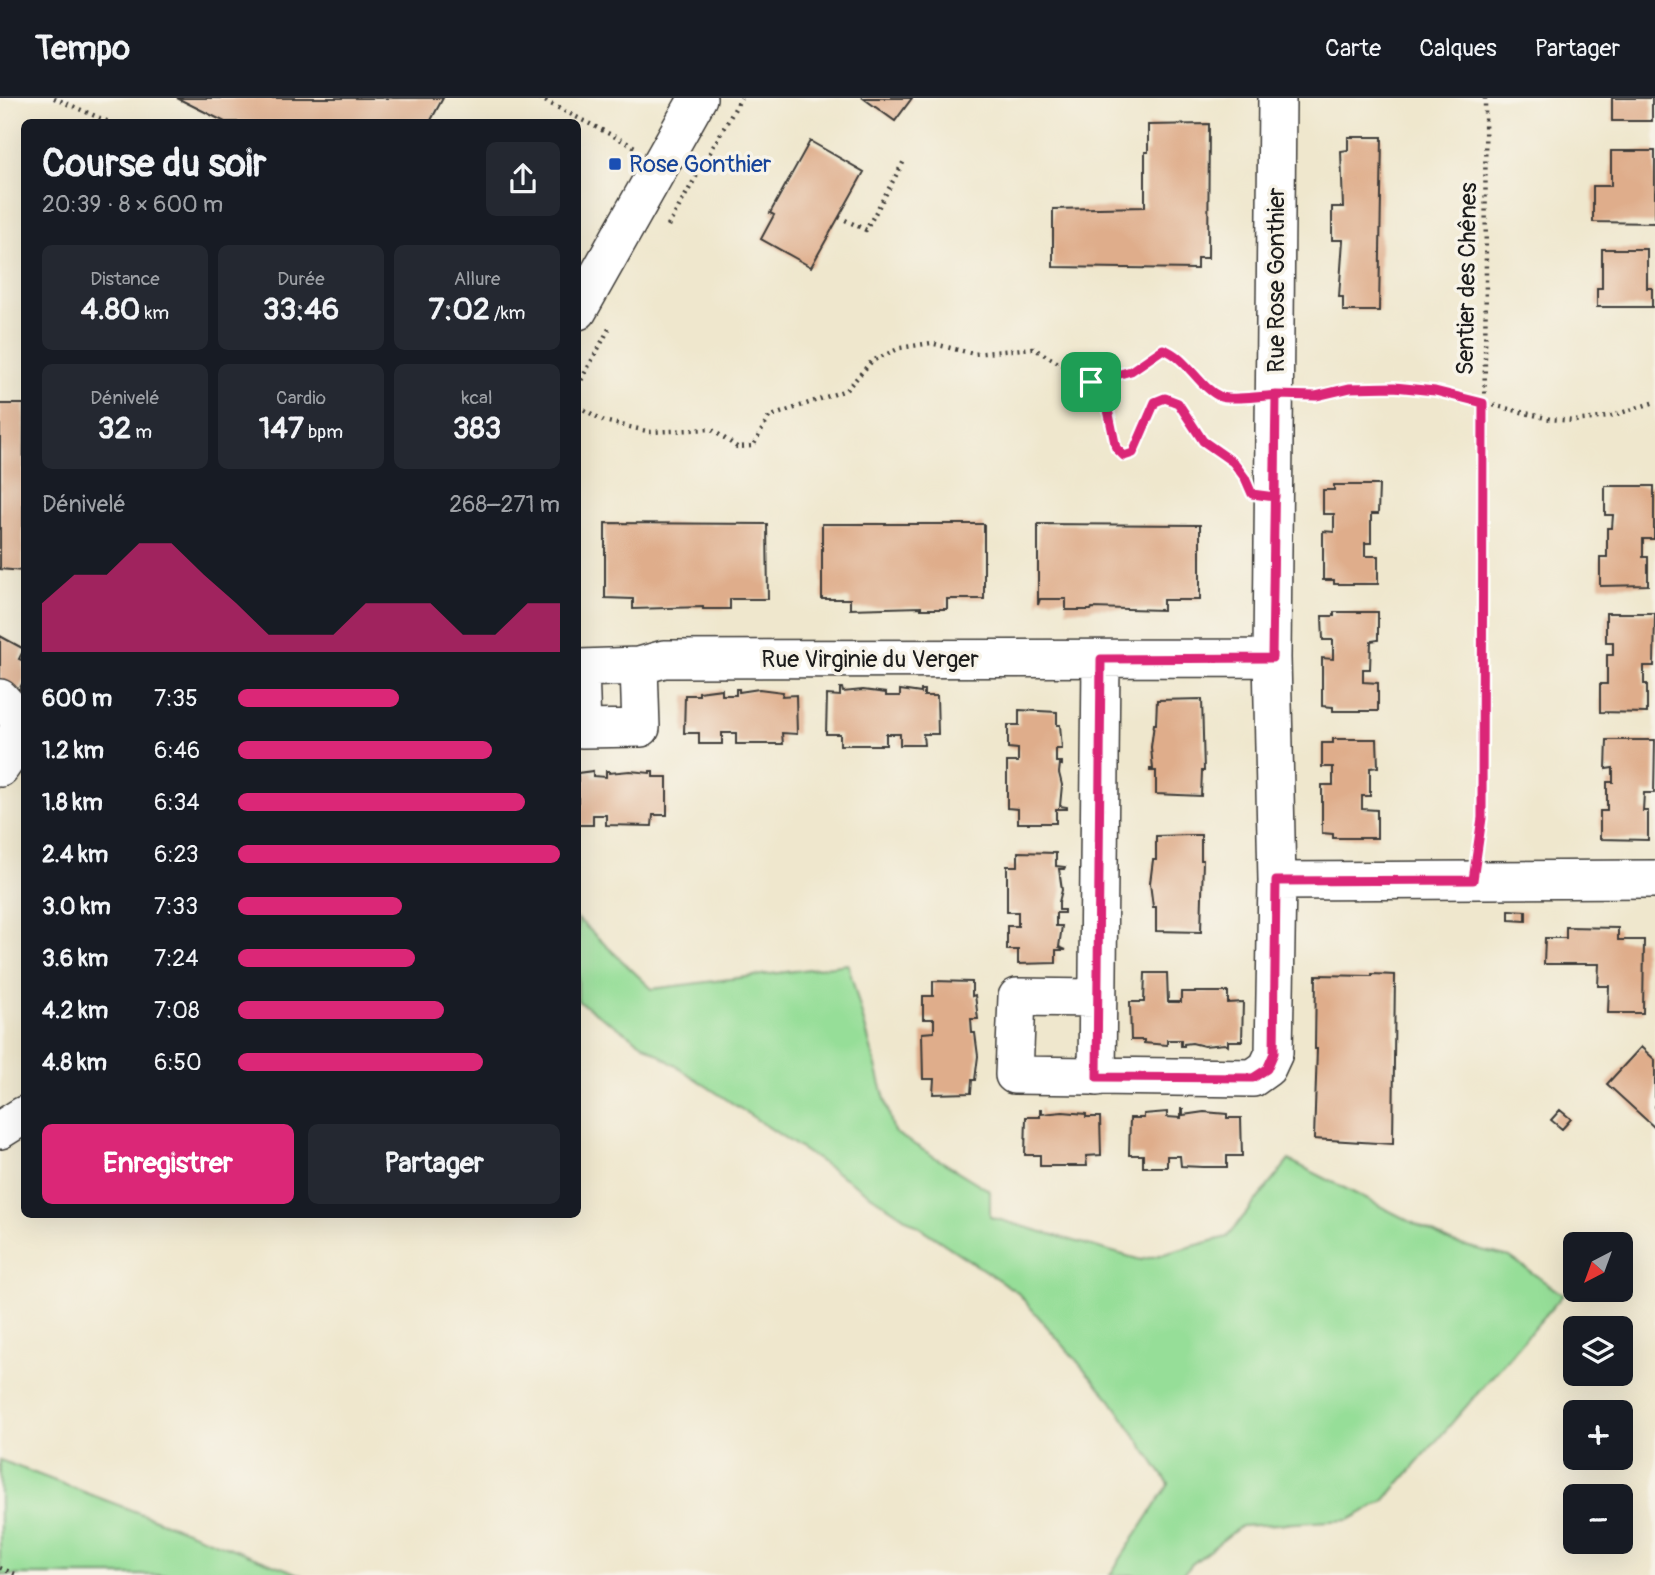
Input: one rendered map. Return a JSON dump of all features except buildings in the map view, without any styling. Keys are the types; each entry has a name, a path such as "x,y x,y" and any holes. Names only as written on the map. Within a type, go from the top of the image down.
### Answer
{"street":[{"path":"581,306 698,98"},
{"name":"Rue Rose Gonthier","path":"1276,881 1272,658 1278,98"},
{"name":"Rue Virginie du Verger","path":"639,666 664,659 1272,658"},
{"path":"1097,1077 1101,659"},
{"path":"0,768 12,751 15,711"},
{"path":"1098,998 1017,997 1014,1075 1253,1078 1267,1069 1274,1053 1276,881 1655,879"},
{"path":"0,1130 21,1117"}],"path":[{"path":"54,98 102,119"},
{"path":"539,98 580,119"},
{"name":"Sentier des Chênes","path":"1473,880 1482,818 1485,98"},
{"path":"581,120 662,161"},
{"path":"839,216 866,230 904,161"},
{"path":"581,408 604,421 651,432 711,429 737,447 753,446 769,418 846,390 872,361 900,348 931,343 975,354 1032,348 1091,382 1107,405 1116,448 1124,456 1133,453 1155,402 1165,398 1178,403 1203,441 1233,462 1245,478 1252,494 1275,497"},
{"path":"1091,382 1131,371 1163,349 1173,353 1223,398 1316,396 1350,388 1394,387 1435,391 1550,419 1574,421 1608,417 1655,402"},
{"path":"0,1568 18,1575"}],"green space":[{"path":"581,922 652,989 848,964 894,1132 990,1191 990,1217 1141,1260 1227,1237 1289,1160 1453,1243 1510,1257 1563,1295 1385,1500 1349,1520 1241,1526 1192,1564 1183,1575 1110,1575 1169,1484 1111,1400 1017,1292 581,1003"},
{"path":"0,1460 302,1575 0,1575"}],"place":[{"name":"Rose Gonthier","path":"615,164"}],"route":[{"path":"1091,382 1107,405 1116,448 1124,456 1133,453 1155,402 1165,398 1178,403 1203,441 1233,462 1245,478 1252,494 1275,497 1275,477 1276,395 1316,396 1350,388 1394,387 1435,391 1483,403 1482,818 1473,880 1276,881 1274,1053 1267,1069 1253,1078 1097,1077 1101,659 1272,658 1275,497 1276,395 1223,398 1173,353 1163,349 1131,371 1091,382"}]}
